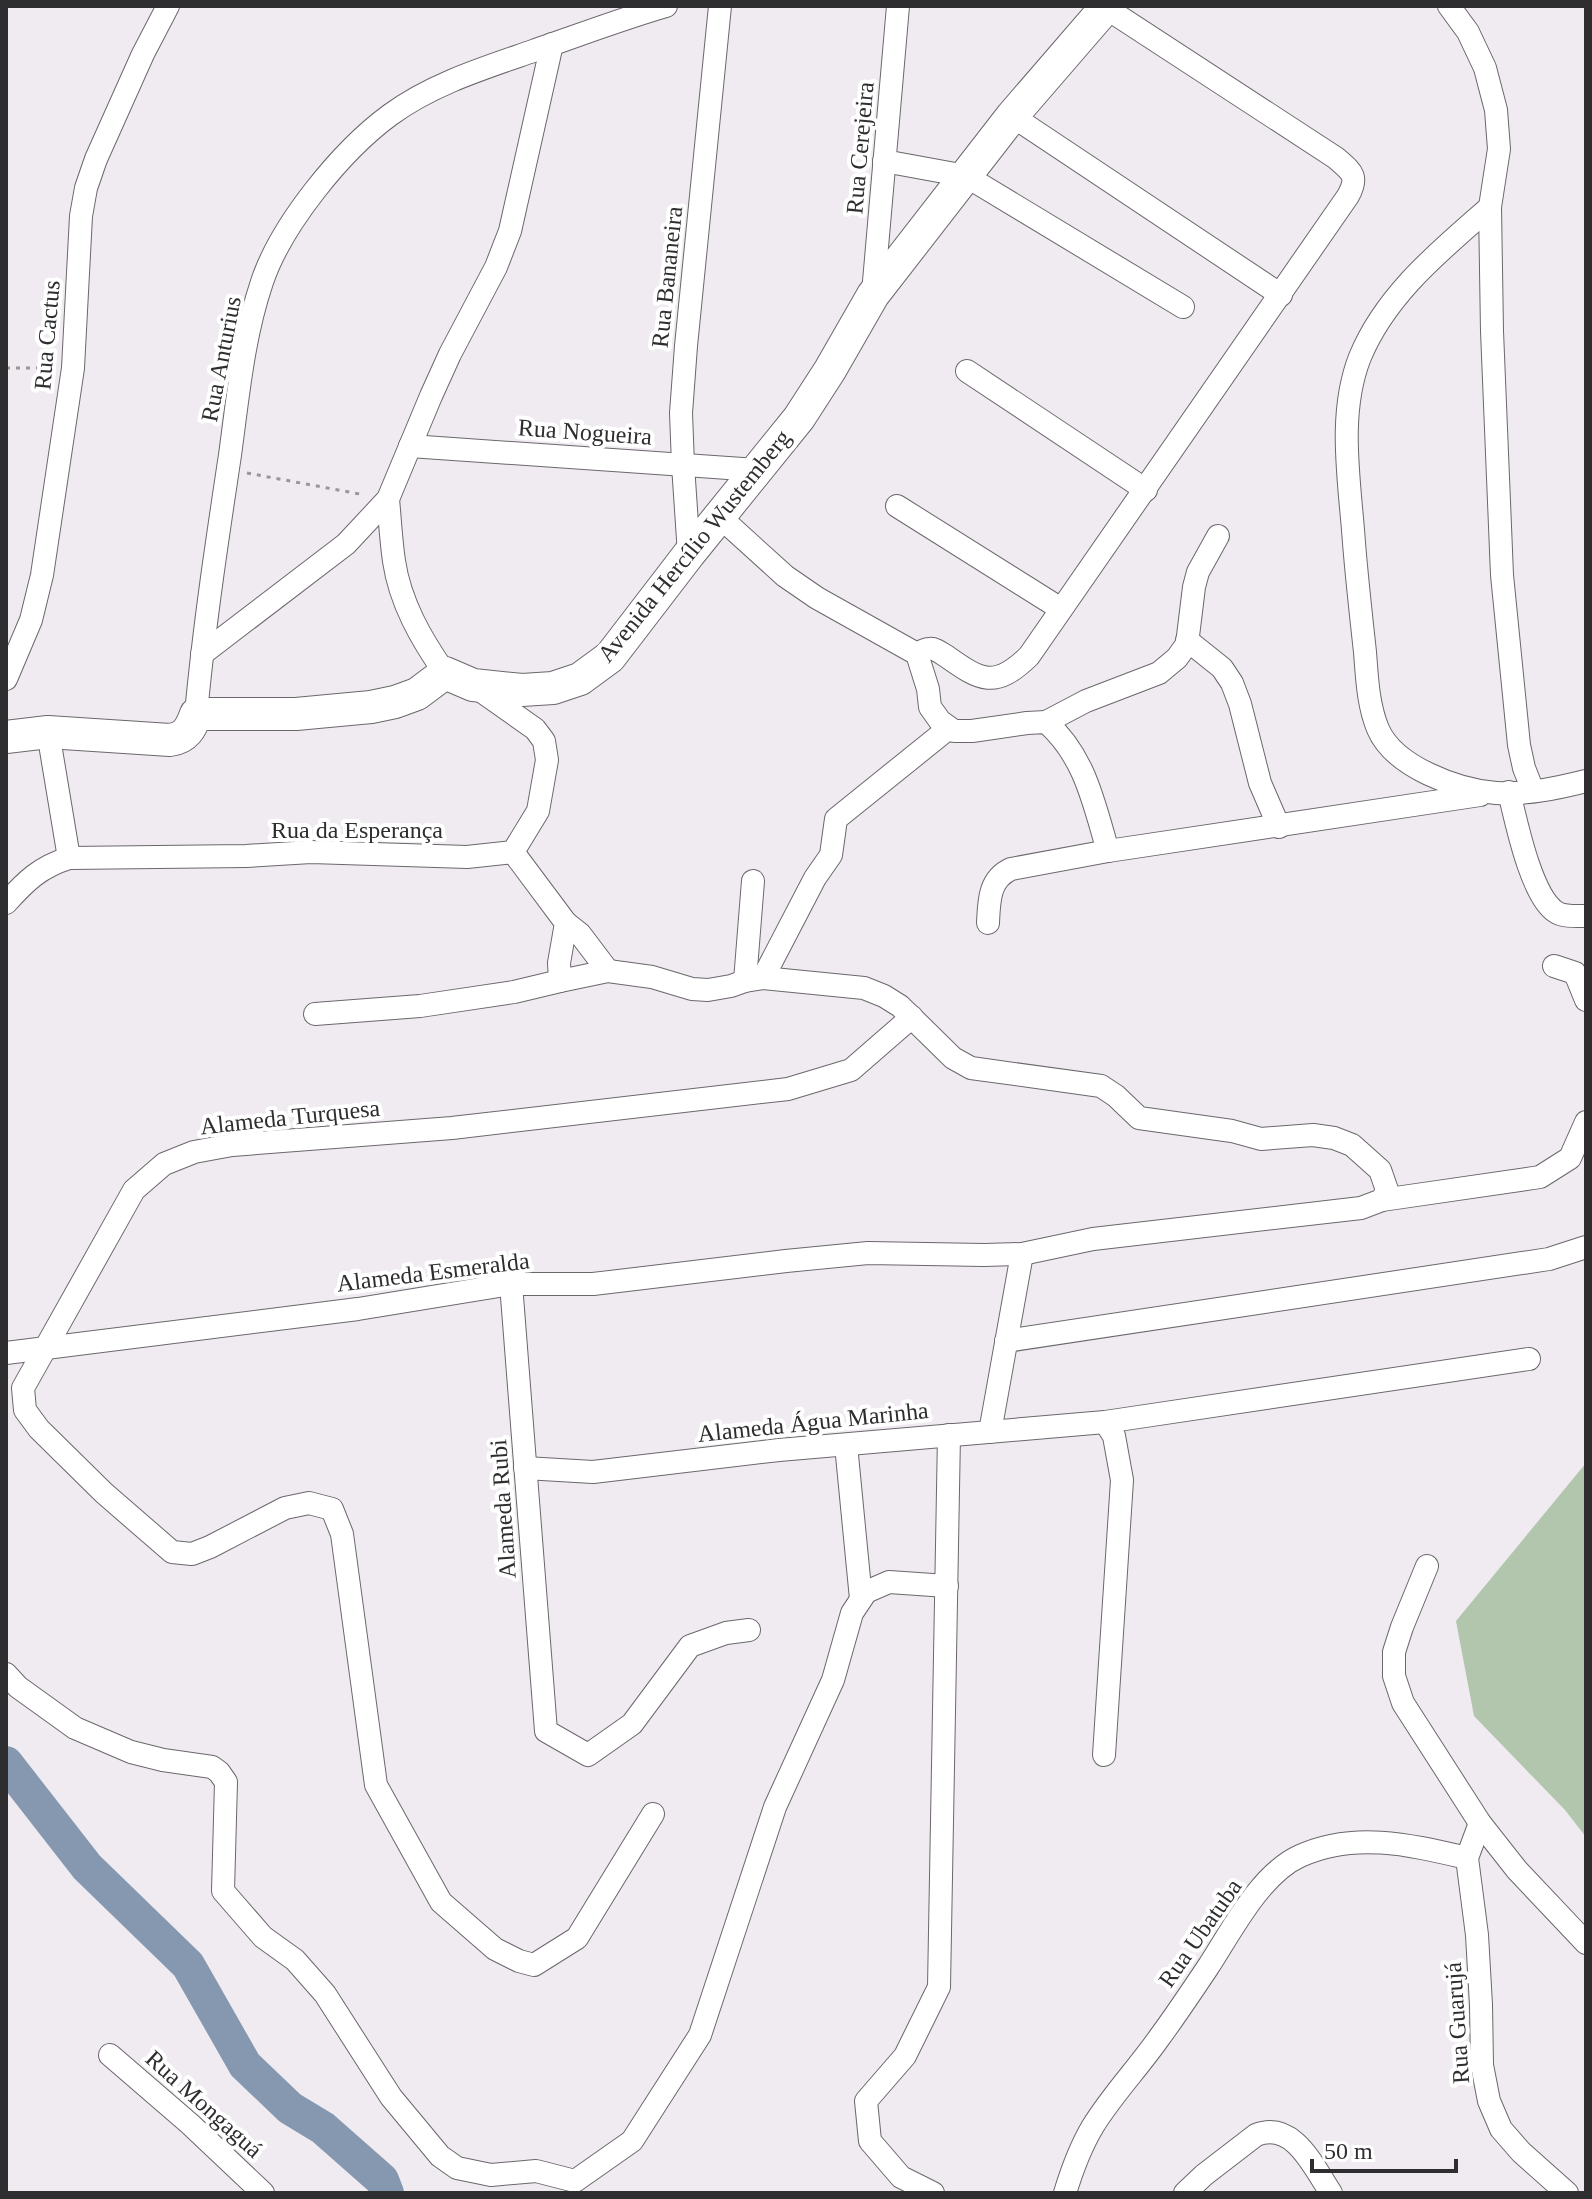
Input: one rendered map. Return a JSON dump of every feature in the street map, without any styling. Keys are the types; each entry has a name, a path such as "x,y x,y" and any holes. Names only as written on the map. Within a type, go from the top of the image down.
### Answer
{"street":[{"name":"Rua Cactus","path":"6,679 31,620 42,575 73,368 81,216 86,188 143,54 168,6"},
{"name":"Rua Anturius","path":"196,714 246,340 263,280 292,220 336,166 388,116 419,96 466,75 663,6"},
{"name":"Rua Bananeira","path":"689,554 681,413 720,6"},
{"name":"Rua Cerejeira","path":"873,295 898,6"},
{"path":"1449,6 1468,32 1485,68 1496,110 1499,149 1490,207 1503,589 1519,745 1533,791"},
{"path":"917,654 929,649 937,650 970,674 987,679 1004,675 1029,656 1281,295 1354,184 1348,168 1336,158 1106,7"},
{"name":"Avenida Hercílio Wustemberg","path":"459,679 522,690 553,688 580,679 610,657 799,418 873,295 1012,116 1106,7"},
{"path":"202,654 346,544 388,499 450,354 496,267 510,231 552,44"},
{"path":"1012,116 1281,295"},
{"path":"884,161 966,176 1183,307"},
{"path":"1490,207 1426,263 1382,315 1360,358 1350,394 1346,440 1370,702 1378,730 1387,744 1411,765 1462,786 1503,792"},
{"path":"967,371 1146,490"},
{"name":"Rua Nogueira","path":"410,446 757,470"},
{"path":"388,499 394,562 411,616 426,647 459,679 535,729 544,741 547,760 538,811 513,852 566,923 580,934 608,971"},
{"path":"897,506 1061,609"},
{"path":"720,517 785,576 817,598 917,654 930,707 940,721 954,731 1046,722 1086,701 1159,673 1177,658 1187,640 1198,572 1218,536"},
{"path":"1187,640 1222,668 1232,683 1260,783 1279,827"},
{"path":"6,737 48,732 179,739 192,726 196,714 296,714 371,707 395,702 459,679"},
{"path":"1046,722 1059,733 1077,760 1088,783 1108,851"},
{"path":"754,980 831,855 836,819 949,728"},
{"path":"48,732 69,858"},
{"path":"988,923 993,884 1001,874 1011,869 1108,851 1586,781"},
{"path":"1503,792 1533,876 1547,905 1558,915 1586,916"},
{"name":"Rua da Esperança","path":"6,903 29,877 69,858 311,852 467,857 513,852"},
{"path":"753,881 754,980"},
{"path":"560,981 559,963 566,923"},
{"path":"1554,966 1575,973 1586,1000"},
{"path":"315,1014 420,1006 514,992 608,971 652,977 692,989 708,990 754,980 864,988 884,996 912,1017 953,1058 971,1068 1101,1086 1139,1118 1232,1131 1261,1139 1313,1135 1352,1145 1380,1170 1387,1190 1382,1200"},
{"name":"Alameda Turquesa","path":"653,1814 577,1938 534,1965 495,1949 441,1902 376,1785 342,1534 332,1509 309,1503 285,1508 210,1547 192,1554 172,1552 104,1493 39,1429 25,1410 23,1388 126,1202 143,1180 164,1164 194,1152 232,1145 452,1128 788,1089 851,1070 912,1017"},
{"name":"Alameda Esmeralda","path":"6,1353 358,1309 511,1284 593,1284 868,1253 1022,1254 1093,1239 1361,1208 1382,1200 1540,1177 1570,1158 1586,1122"},
{"path":"1006,1341 1549,1259 1586,1247"},
{"path":"990,1432 1022,1254"},
{"name":"Alameda Rubi","path":"511,1284 546,1731 588,1755 632,1724 690,1646 726,1633 749,1630"},
{"name":"Alameda Água Marinha","path":"525,1468 593,1472 1105,1422 1529,1359"},
{"path":"1104,1755 1122,1480 1114,1436 1105,1422"},
{"path":"933,2193 901,2177 870,2141 866,2101 905,2056 939,1987 949,1435"},
{"path":"846,1445 861,1599"},
{"path":"1427,1566 1394,1652 1394,1676 1403,1703 1480,1823 1517,1870 1586,1943"},
{"path":"6,1674 18,1687 75,1728 131,1752 212,1767 219,1772 226,1782 223,1891 263,1937 295,1960 325,1994 391,2097 440,2156 457,2168 491,2175 536,2171 575,2181 632,2141 700,2035 775,1807 833,1680 852,1613 866,1592 889,1582 947,1586"},
{"name":"Rua Guarujá","path":"1480,1823 1467,1858 1478,1949 1482,2065 1489,2101 1501,2129 1521,2152 1567,2193"},
{"name":"Rua Ubatuba","path":"1065,2193 1093,2126 1159,2039 1249,1902 1273,1876 1297,1857 1325,1847 1355,1842 1384,1842 1467,1858"},
{"name":"Rua Mongaguá","path":"110,2055 263,2193"},
{"path":"1185,2193 1240,2147 1264,2132 1275,2132 1306,2152 1315,2183 1331,2193"}],"path":[{"path":"6,368 73,368"},
{"path":"228,469 388,499"}],"green space":[{"path":"1586,1463 1586,1837 1565,1810 1474,1716 1456,1621"}],"waterway":[{"path":"6,1763 87,1867 188,1965 245,2065 290,2108 323,2128 382,2180 387,2193"}]}
